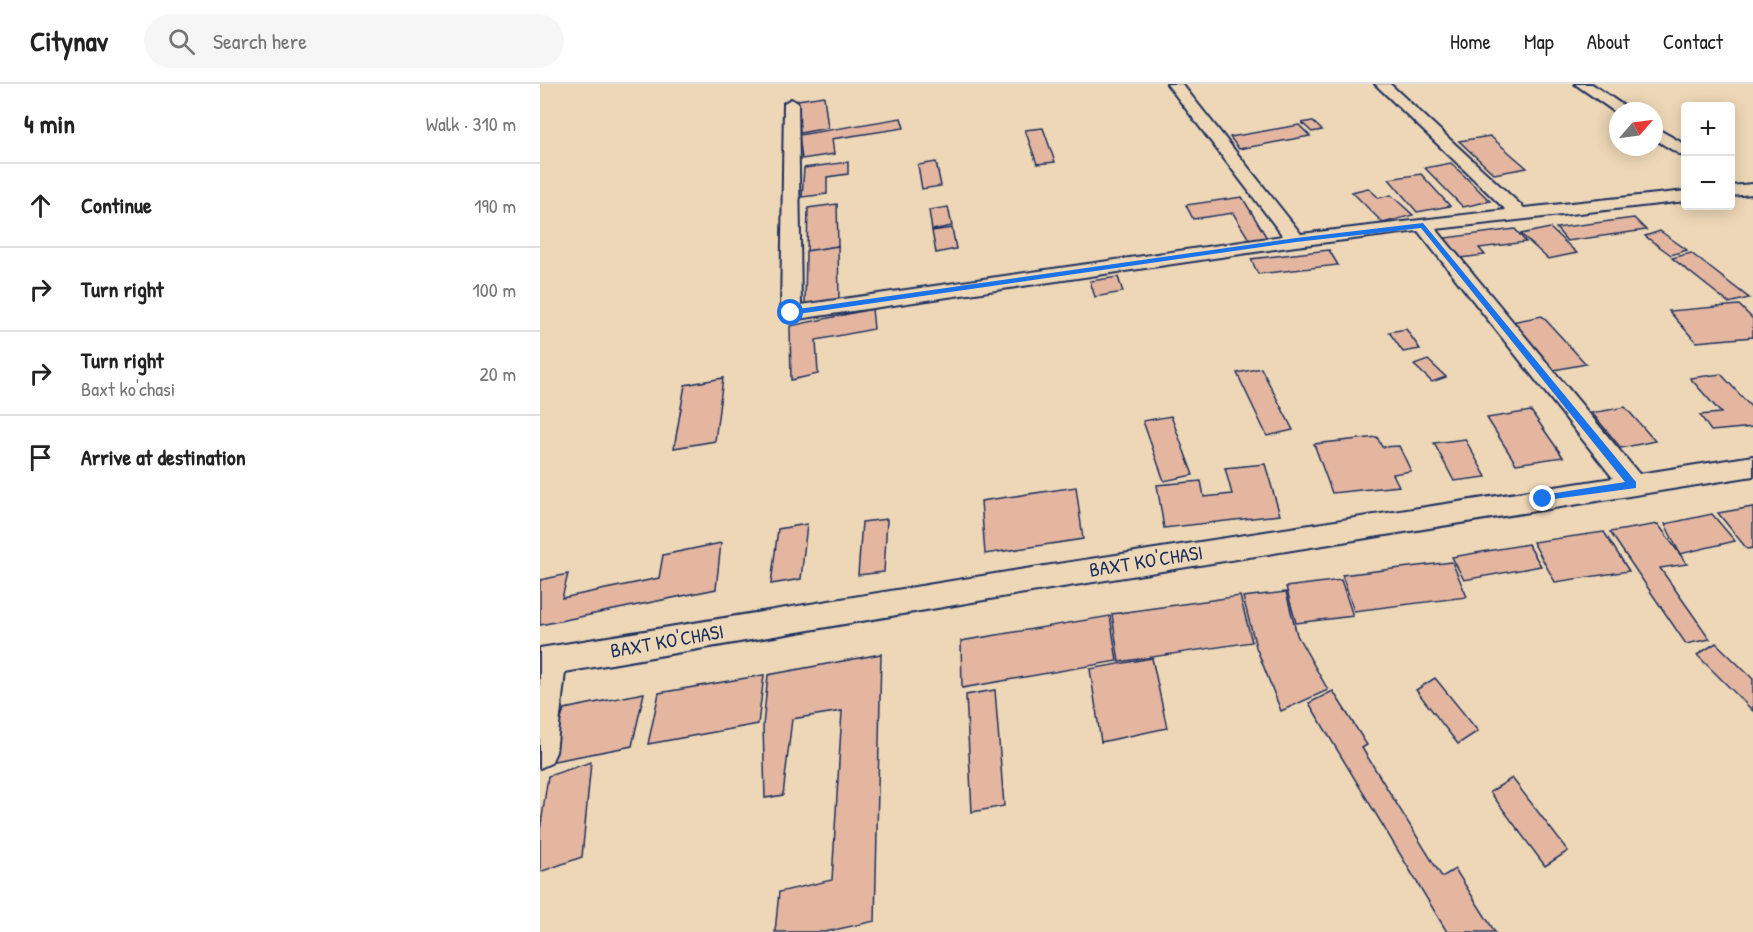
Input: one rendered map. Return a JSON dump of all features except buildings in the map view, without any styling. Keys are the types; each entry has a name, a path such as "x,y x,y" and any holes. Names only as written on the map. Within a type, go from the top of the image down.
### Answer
{"street":[{"path":"1174,84 1296,240"},
{"path":"1382,84 1519,213"},
{"path":"1582,84 1609,102"},
{"path":"791,103 791,313 1296,240 1681,197"},
{"path":"1663,138 1681,150"},
{"path":"1423,225 1633,485"},
{"name":"BAXT KO'CHASI","path":"546,661 1019,582 1753,466"},
{"path":"540,752 546,661"}],"route":[{"path":"791,313 1109,266 1423,225 1633,485 1543,499"}]}
